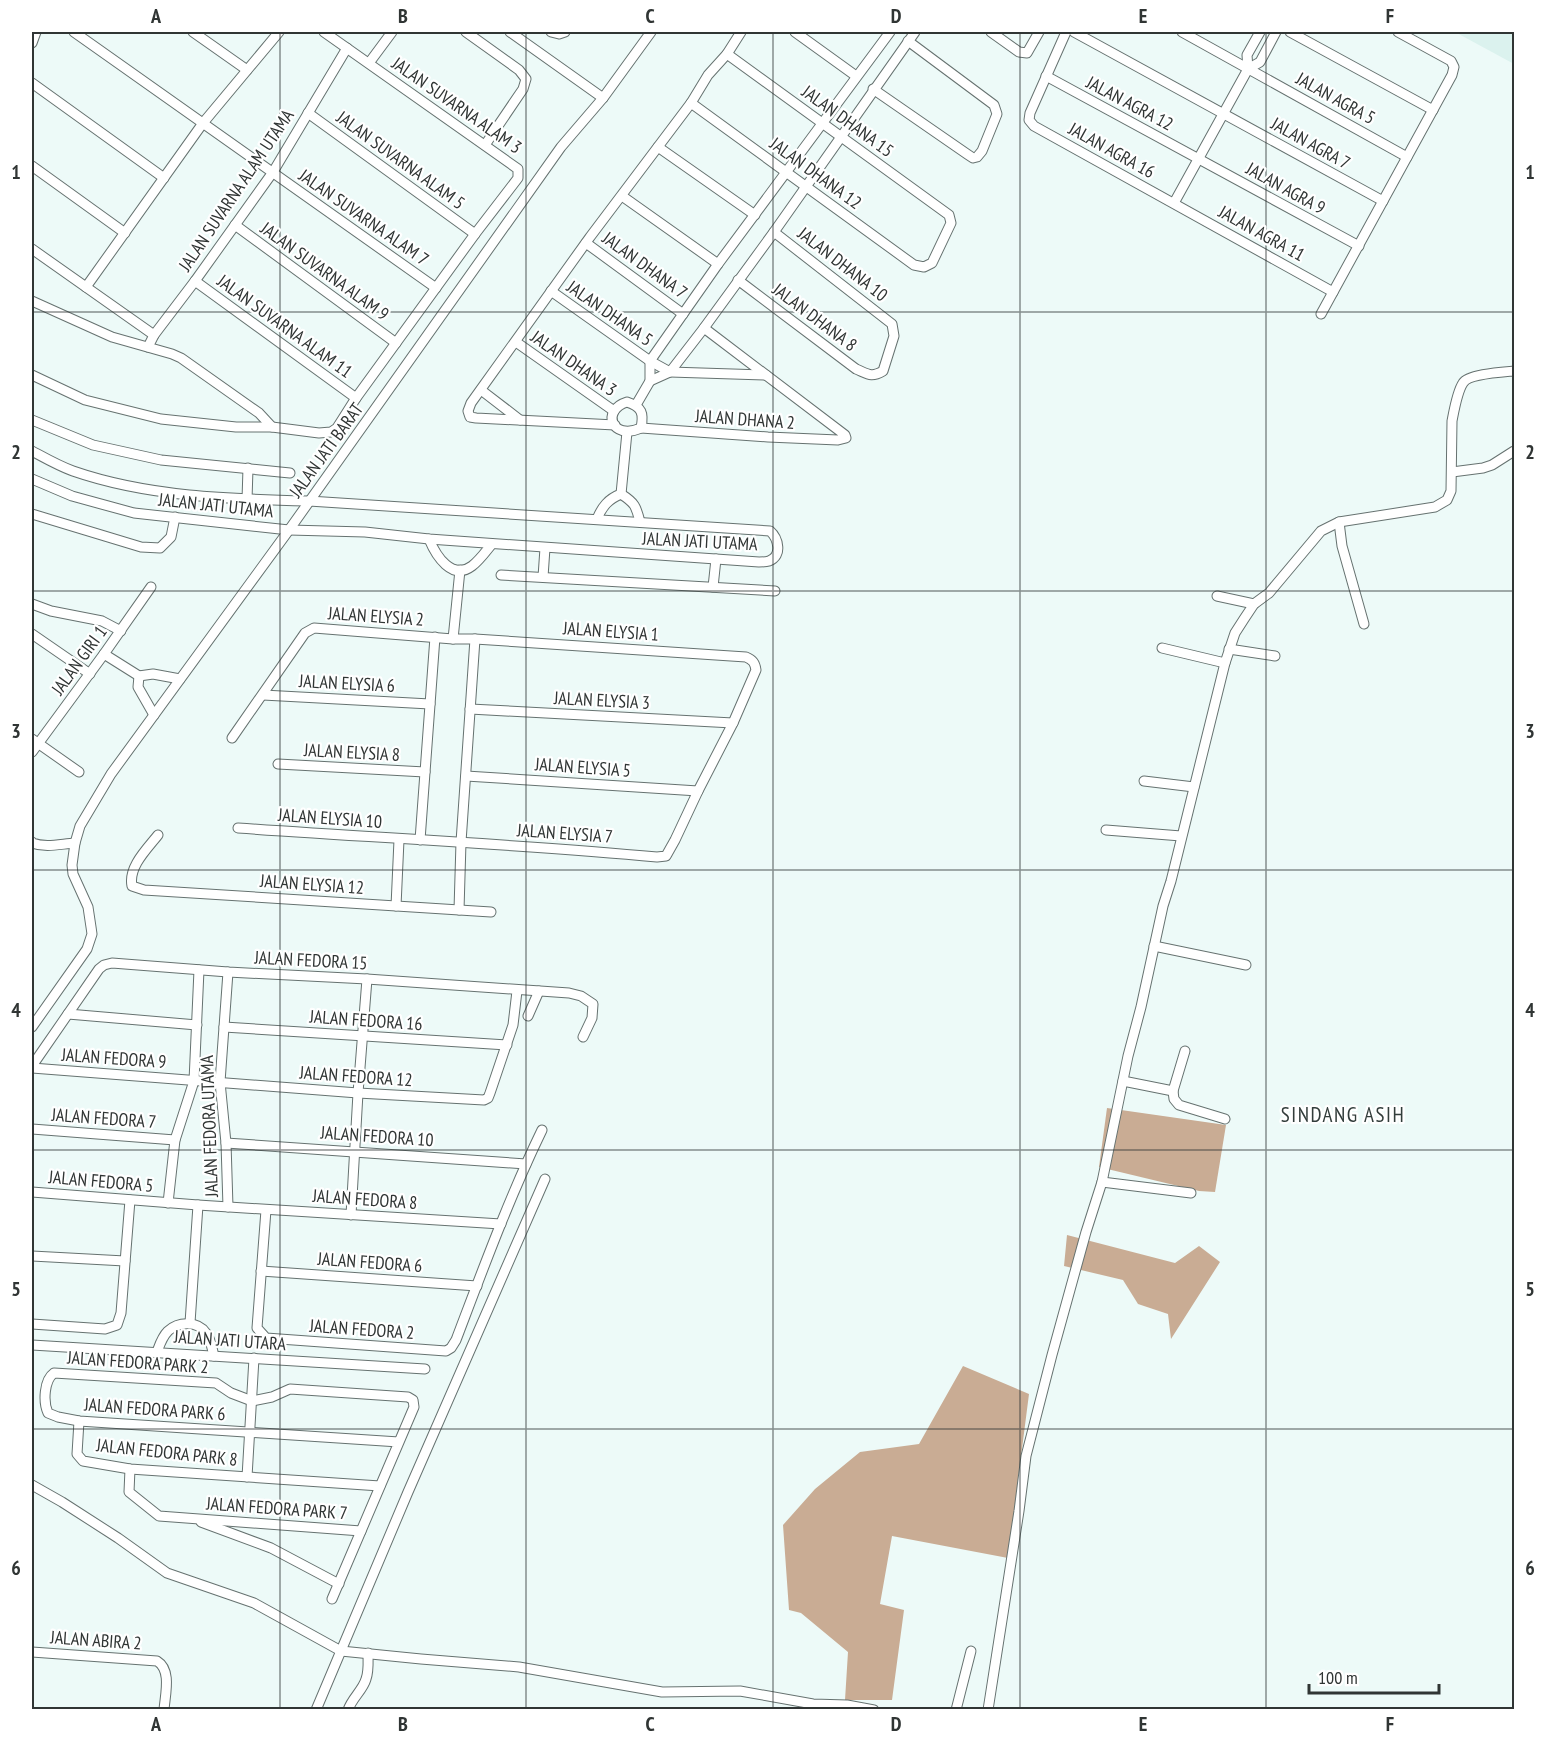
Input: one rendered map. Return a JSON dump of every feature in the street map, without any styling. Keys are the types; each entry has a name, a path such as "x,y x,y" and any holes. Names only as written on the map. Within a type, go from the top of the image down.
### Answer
{"street":[{"path":"32,43 36,32"},
{"name":"JALAN SUVARNA ALAM 7","path":"74,32 436,288"},
{"path":"193,32 247,70"},
{"path":"86,287 203,123 279,32"},
{"name":"JALAN SUVARNA ALAM 3","path":"324,32 518,169 518,178 475,234"},
{"path":"369,63 392,32"},
{"path":"466,32 519,70 526,79 523,89 485,145"},
{"path":"510,32 603,98"},
{"path":"551,32 559,34 565,32"},
{"name":"JALAN JATI BARAT","path":"32,1027 87,949 92,934 88,907 73,874 72,854 81,826 111,774 289,530 561,147 603,98 651,32"},
{"path":"615,425 470,417 468,411 551,291 692,103 708,75 727,54 741,32"},
{"path":"795,32 856,76"},
{"path":"636,405 650,381 650,361 718,264 890,32"},
{"path":"670,372 774,232 915,32"},
{"path":"991,32 1019,52 1027,53 1039,32"},
{"path":"1046,76 1066,32"},
{"name":"JALAN AGRA 7","path":"1074,32 1383,201"},
{"name":"JALAN AGRA 5","path":"1182,32 1407,157"},
{"path":"1248,69 1247,55 1260,32"},
{"path":"1174,203 1248,69 1260,62 1276,32"},
{"path":"1290,32 1433,110"},
{"path":"1321,314 1452,75 1454,67 1451,61 1398,32"},
{"path":"873,89 973,158 982,151 997,114 994,105 908,41"},
{"name":"JALAN SUVARNA ALAM UTAMA","path":"148,347 154,335 273,172 347,48"},
{"name":"JALAN DHANA 15","path":"727,54 949,214 951,223 947,232 932,263 924,267"},
{"name":"JALAN AGRA 16","path":"1046,76 1030,113 1029,120 1034,126 1174,203"},
{"name":"JALAN AGRA 12","path":"1046,76 1198,159"},
{"path":"32,83 164,177"},
{"name":"JALAN DHANA 12","path":"692,103 914,265 924,267"},
{"name":"JALAN SUVARNA ALAM 5","path":"308,113 475,234"},
{"path":"658,147 755,215"},
{"name":"JALAN AGRA 9","path":"1198,159 1359,246"},
{"path":"32,166 125,233"},
{"path":"622,196 718,264"},
{"name":"JALAN AGRA 11","path":"1174,203 1334,291"},
{"name":"JALAN SUVARNA ALAM 9","path":"235,225 396,343"},
{"name":"JALAN DHANA 10","path":"774,232 892,324 894,336 883,371 875,375"},
{"path":"32,375 85,400 161,419 236,427 272,427 318,433 331,432 338,428 356,398 475,234"},
{"name":"JALAN DHANA 7","path":"586,243 683,314"},
{"path":"32,249 154,335"},
{"name":"JALAN DHANA 8","path":"738,280 856,369 868,375 875,375"},
{"name":"JALAN SUVARNA ALAM 11","path":"195,281 356,398"},
{"name":"JALAN DHANA 5","path":"551,291 650,361 670,372"},
{"path":"32,301 112,337 181,358 259,413 272,427"},
{"path":"704,328 766,375"},
{"name":"JALAN DHANA 3","path":"516,342 614,411"},
{"path":"988,1710 1026,1456 1086,1232 1102,1182 1154,946 1225,663 1235,633 1254,604 1269,593 1321,531 1339,522 1435,507 1447,500 1451,491 1452,421 1462,383 1490,373 1515,371"},
{"path":"650,381 670,372 766,375"},
{"name":"JALAN DHANA 2","path":"641,428 778,438 838,440 846,438 766,375"},
{"path":"481,390 520,420"},
{"path":"627,402 636,405 641,411 641,428 627,432 620,430 612,419 614,411 619,405 627,402"},
{"path":"32,420 93,445 161,460 290,472"},
{"path":"621,494 627,432"},
{"name":"JALAN JATI UTAMA","path":"32,451 72,471 145,490 247,500 378,505 770,531 776,536 779,547 776,555 770,561 759,562 492,544 364,532 289,530 134,513 72,496 32,479"},
{"path":"1452,472 1483,468 1515,451"},
{"path":"247,500 249,468"},
{"path":"597,519 604,504 621,494"},
{"path":"621,494 637,508 640,522"},
{"path":"32,514 141,547 159,548 171,537 175,517"},
{"path":"1339,522 1342,546 1364,624"},
{"path":"429,539 443,563 449,568 460,570 466,570 478,562 492,544"},
{"path":"543,577 545,548"},
{"path":"713,587 716,559"},
{"path":"453,639 460,570"},
{"path":"501,575 774,591"},
{"name":"JALAN GIRI 1","path":"32,752 35,741 90,674 151,587"},
{"path":"1217,596 1254,604"},
{"path":"32,604 51,611 102,621 121,631"},
{"name":"JALAN ELYSIA 2","path":"263,694 305,633 314,628 453,639"},
{"path":"32,634 90,674"},
{"path":"420,840 435,637"},
{"name":"JALAN ELYSIA 1","path":"453,639 746,657 755,664 756,670 733,723"},
{"path":"459,910 461,842 475,639"},
{"path":"1162,648 1225,663"},
{"path":"1229,649 1275,656"},
{"path":"104,654 139,676 153,674 180,679"},
{"path":"139,676 138,687 154,715"},
{"path":"232,738 263,694"},
{"name":"JALAN ELYSIA 6","path":"263,694 430,704"},
{"name":"JALAN ELYSIA 3","path":"470,710 733,723"},
{"path":"698,791 733,723"},
{"path":"35,741 79,772"},
{"name":"JALAN ELYSIA 8","path":"278,764 425,772"},
{"name":"JALAN ELYSIA 5","path":"466,776 698,791"},
{"path":"1144,781 1194,787"},
{"name":"JALAN ELYSIA 7","path":"461,842 666,856 698,791"},
{"name":"JALAN ELYSIA 10","path":"238,828 399,840 461,842"},
{"path":"1106,830 1181,836"},
{"name":"JALAN ELYSIA 12","path":"158,835 134,868 130,878 132,886 144,890 490,912"},
{"path":"396,906 399,840"},
{"path":"32,842 39,846 75,843"},
{"path":"1154,946 1246,965"},
{"name":"JALAN FEDORA 15","path":"68,1014 99,969 104,965 121,963 228,972 569,993 581,996 593,1004 592,1018 583,1037"},
{"name":"JALAN FEDORA UTAMA","path":"168,1203 175,1140 194,1081 200,970"},
{"name":"JALAN FEDORA UTAMA","path":"228,972 220,1082 226,1143 228,1207"},
{"path":"351,1215 367,979"},
{"path":"507,1045 515,1013 517,991"},
{"path":"528,1017 539,992"},
{"path":"32,1067 68,1014 197,1025"},
{"name":"JALAN FEDORA 16","path":"224,1027 507,1045"},
{"name":"JALAN FEDORA 12","path":"220,1082 484,1100 488,1098 507,1045"},
{"path":"1185,1051 1173,1091 1174,1099 1179,1106 1225,1119"},
{"name":"JALAN FEDORA 9","path":"32,1067 220,1082"},
{"path":"1123,1081 1173,1091"},
{"name":"JALAN FEDORA 7","path":"32,1130 175,1140"},
{"path":"477,1286 525,1164 542,1130"},
{"name":"JALAN FEDORA 10","path":"226,1143 525,1164"},
{"path":"316,1710 408,1492 545,1179"},
{"path":"1102,1182 1191,1194"},
{"name":"JALAN FEDORA 5","path":"32,1192 198,1205"},
{"path":"32,1324 105,1329 117,1325 121,1313 130,1200"},
{"name":"JALAN FEDORA UTAMA","path":"190,1323 198,1205"},
{"name":"JALAN FEDORA 8","path":"198,1205 501,1224"},
{"name":"JALAN FEDORA 2","path":"266,1210 257,1328 266,1338 446,1351 456,1340 477,1286"},
{"path":"32,1256 125,1261"},
{"name":"JALAN FEDORA 6","path":"261,1271 477,1286"},
{"path":"157,1352 161,1341 170,1329 190,1323 200,1326 206,1332 213,1356"},
{"name":"JALAN JATI UTARA","path":"32,1345 425,1369"},
{"path":"247,1477 254,1358"},
{"name":"JALAN FEDORA PARK 2","path":"58,1418 48,1413 45,1407 47,1382 54,1373 216,1383 231,1394 252,1401"},
{"path":"252,1401 272,1397 290,1389 408,1397 413,1400 414,1407 332,1599"},
{"name":"JALAN FEDORA PARK 6","path":"58,1418 399,1442"},
{"name":"JALAN FEDORA PARK 8","path":"79,1421 77,1454 83,1461 130,1468 380,1486"},
{"name":"JALAN FEDORA PARK 7","path":"130,1468 129,1492 159,1516 361,1530"},
{"path":"32,1485 118,1538 167,1573 254,1603 341,1651 519,1667 662,1692 740,1691 811,1707 847,1706 874,1710"},
{"name":"JALAN FEDORA PARK 7","path":"191,1518 271,1548 339,1584"},
{"path":"956,1710 971,1651"},
{"name":"JALAN ABIRA 2","path":"32,1652 158,1661 163,1664 166,1673 165,1710"},
{"path":"348,1710 351,1701 366,1681 368,1653"}],"shaded area":[{"path":"1455,32 1514,32 1514,64"},
{"path":"1107,1108 1226,1125 1215,1192 1199,1191 1099,1167"},
{"path":"1067,1235 1175,1263 1199,1246 1220,1262 1171,1339 1168,1314 1138,1304 1123,1280 1064,1266"},
{"path":"963,1366 1029,1394 1008,1558 892,1536 880,1604 904,1610 892,1700 845,1700 848,1652 801,1613 789,1610 783,1525 815,1489 860,1452 919,1444"}],"district":[{"name":"SINDANG ASIH","path":"1343,1114"}]}
